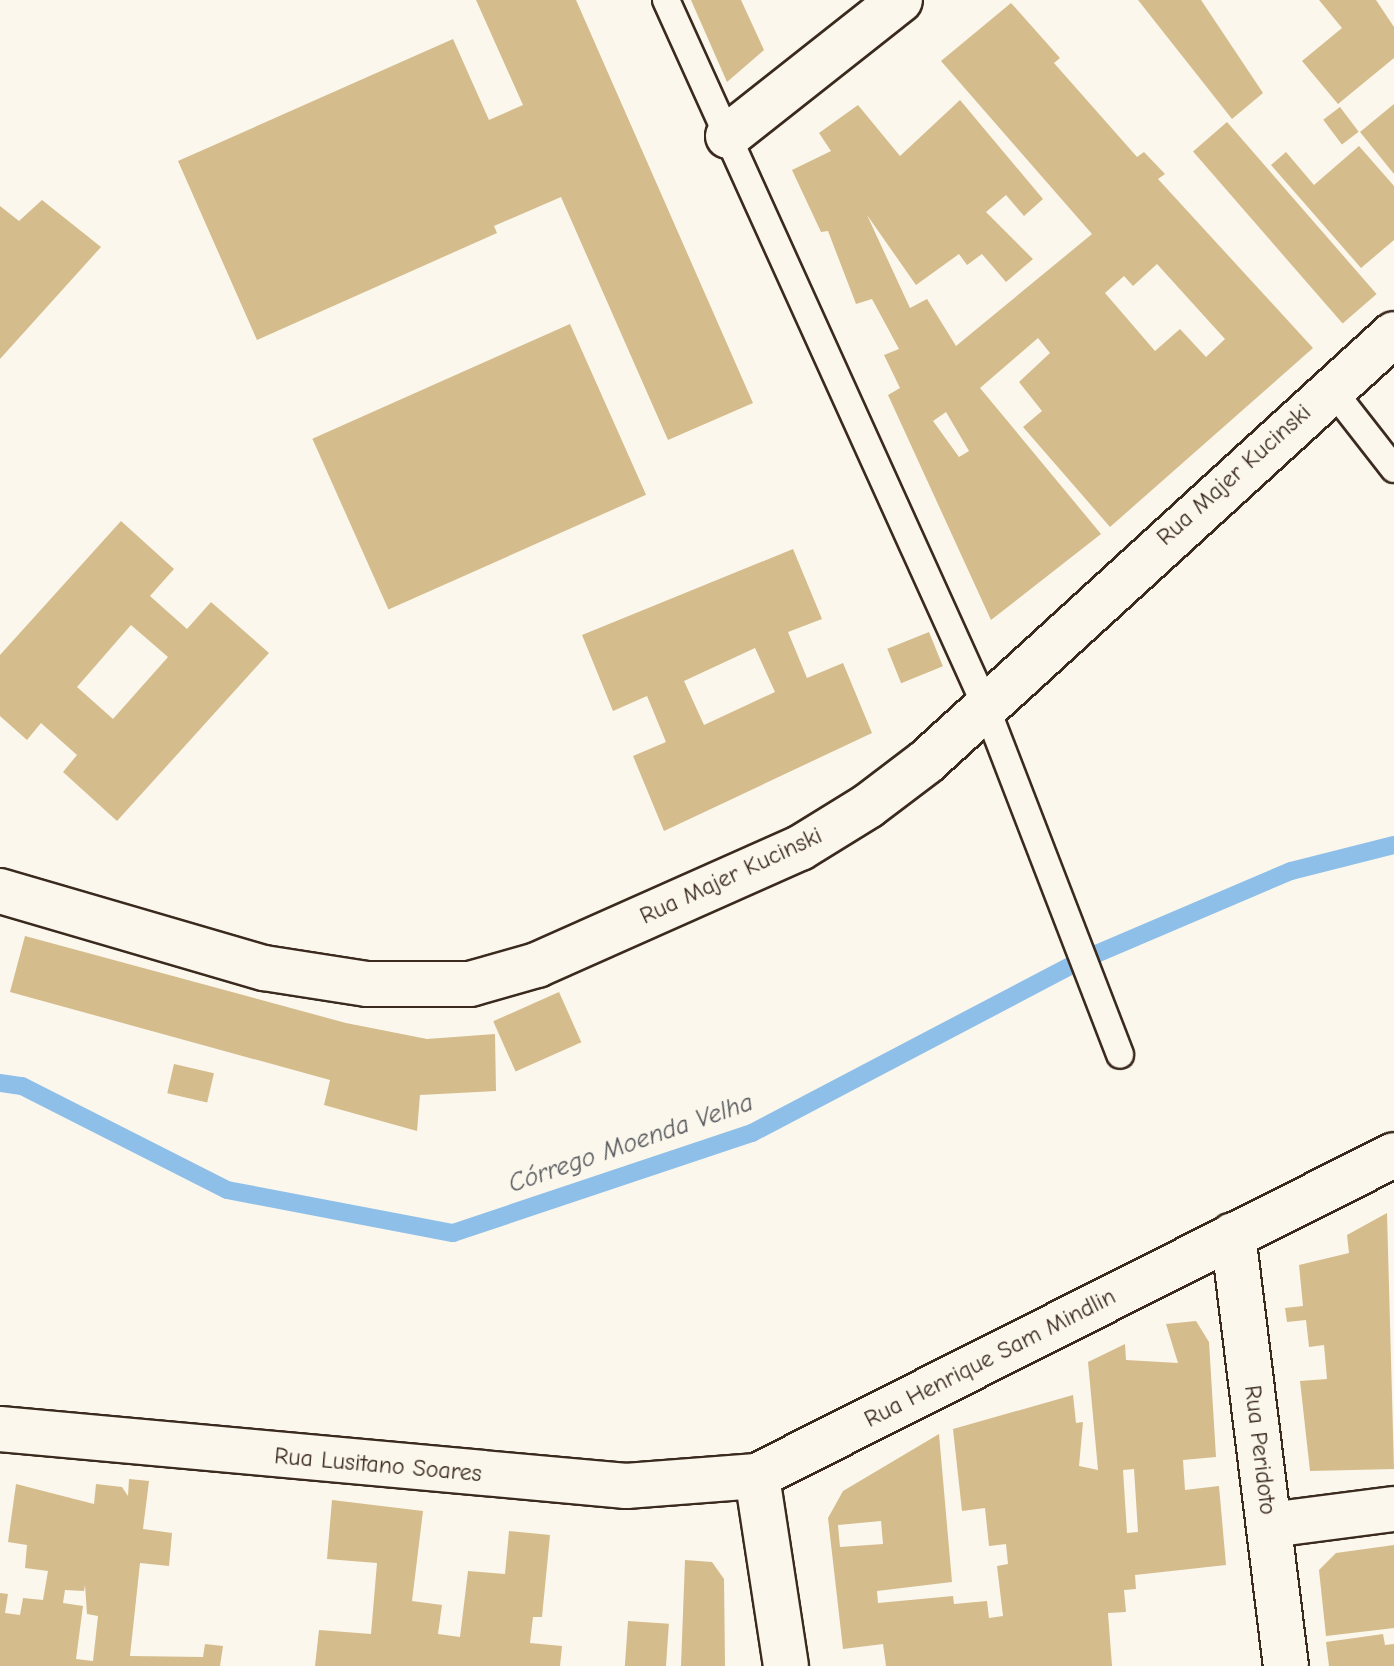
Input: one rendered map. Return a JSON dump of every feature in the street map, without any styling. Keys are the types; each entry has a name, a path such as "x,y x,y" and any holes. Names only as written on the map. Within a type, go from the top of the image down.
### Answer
{"street":[{"path":"728,136 900,0"},
{"name":"Rua Majer Kucinski","path":"0,891 264,968 367,984 470,984 537,965 800,848 926,762 984,702 1330,387 1394,334"},
{"name":"Rua Henrique Sam Mindlin","path":"757,1476 1394,1155"},
{"name":"Rua Peridoto","path":"1233,1235 1286,1666"},
{"name":"Rua Lusitano Soares","path":"0,1429 626,1486 757,1476"},
{"path":"757,1476 786,1666"},
{"path":"1270,1525 1394,1509"}],"lane":[{"path":"666,0 984,702 1076,929 1120,1055"},
{"path":"1330,387 1394,469"}],"building":[{"path":"476,0 576,0 753,403 668,440 561,197 494,226 497,233 257,340 178,161 453,39 489,120 523,105"},
{"path":"691,0 741,0 764,50 727,82"},
{"path":"1138,0 1201,0 1263,93 1232,119"},
{"path":"1319,0 1376,0 1394,27 1394,58 1338,104 1302,61 1342,28"},
{"path":"1011,3 1060,58 1054,63 1137,157 1144,152 1165,174 1158,179 1313,348 1110,527 1023,427 1042,411 1019,382 1050,353 1038,338 980,388 1101,534 991,620 888,395 900,388 884,355 899,349 872,299 856,304 828,231 821,232 792,170 831,151 819,133 858,105 900,156 960,100 1043,199 1024,216 1006,195 986,212 1033,259 1006,282 982,254 967,265 959,254 916,285 867,215 910,308 927,299 956,346 1092,234 941,61","holes":["1157,264 1225,339 1206,357 1180,329 1155,351 1105,293 1124,276 1133,286","946,412 969,451 959,457 933,421"]},
{"path":"1394,104 1394,174 1360,132"},
{"path":"1340,107 1359,132 1342,144 1323,120"},
{"path":"1227,122 1377,294 1343,324 1193,152"},
{"path":"1359,146 1394,186 1394,240 1361,268 1271,165 1286,152 1314,185"},
{"path":"42,200 101,247 0,359 0,206 19,221"},
{"path":"570,324 646,495 388,610 312,439"},
{"path":"121,521 174,569 150,596 187,629 211,602 269,653 117,821 63,772 77,755 41,723 27,740 0,716 0,655","holes":["131,625 168,657 113,719 77,687"]},
{"path":"793,549 822,619 788,632 807,678 843,663 872,733 664,831 633,756 666,742 647,696 613,711 582,635","holes":["755,648 775,692 704,725 684,681"]},
{"path":"929,632 943,666 901,683 887,649"},
{"path":"25,936 346,1023 427,1039 495,1034 496,1091 420,1095 417,1131 324,1105 330,1080 10,992"},
{"path":"559,992 581,1042 516,1072 493,1021"},
{"path":"174,1064 214,1073 207,1102 167,1093"},
{"path":"1387,1213 1394,1469 1310,1471 1300,1381 1327,1379 1324,1345 1309,1347 1306,1320 1287,1322 1285,1308 1303,1306 1299,1265 1349,1253 1347,1235"},
{"path":"1196,1321 1209,1342 1216,1457 1183,1460 1185,1490 1219,1486 1226,1565 1135,1575 1136,1589 1124,1590 1126,1612 1108,1613 1112,1666 886,1666 883,1644 843,1649 828,1518 843,1491 939,1434 952,1582 877,1591 878,1603 953,1596 954,1604 987,1601 989,1618 1003,1616 997,1566 1008,1564 1006,1544 989,1546 985,1508 962,1511 953,1429 1073,1395 1076,1423 1083,1422 1079,1466 1098,1470 1088,1362 1125,1344 1126,1360 1178,1363 1166,1324","holes":["1134,1469 1138,1532 1127,1533 1123,1470","881,1521 883,1544 840,1547 838,1525"]},
{"path":"129,1479 149,1481 143,1529 172,1533 169,1566 140,1563 130,1656 203,1657 205,1644 223,1646 220,1666 0,1666 0,1593 8,1594 5,1613 20,1615 23,1598 43,1600 48,1571 25,1568 27,1545 8,1542 16,1484 94,1504 96,1484 122,1487 128,1496","holes":["85,1585 87,1614 98,1616 93,1661 76,1659 83,1606 63,1603 65,1590 84,1591"]},
{"path":"332,1500 423,1511 412,1601 442,1605 438,1634 460,1637 468,1571 505,1574 509,1531 550,1535 542,1617 533,1617 530,1643 562,1646 560,1666 315,1666 319,1630 371,1634 377,1563 327,1559"},
{"path":"1394,1545 1394,1628 1326,1636 1319,1570 1336,1553"},
{"path":"685,1560 712,1562 724,1579 725,1666 681,1666"},
{"path":"628,1621 669,1624 666,1666 625,1666"},
{"path":"1383,1634 1385,1645 1394,1644 1394,1666 1329,1666 1326,1642"}],"waterway":[{"name":"Córrego Moenda Velha","path":"0,1083 22,1086 227,1190 453,1233 752,1133 1082,960 1291,871 1394,845"}]}
